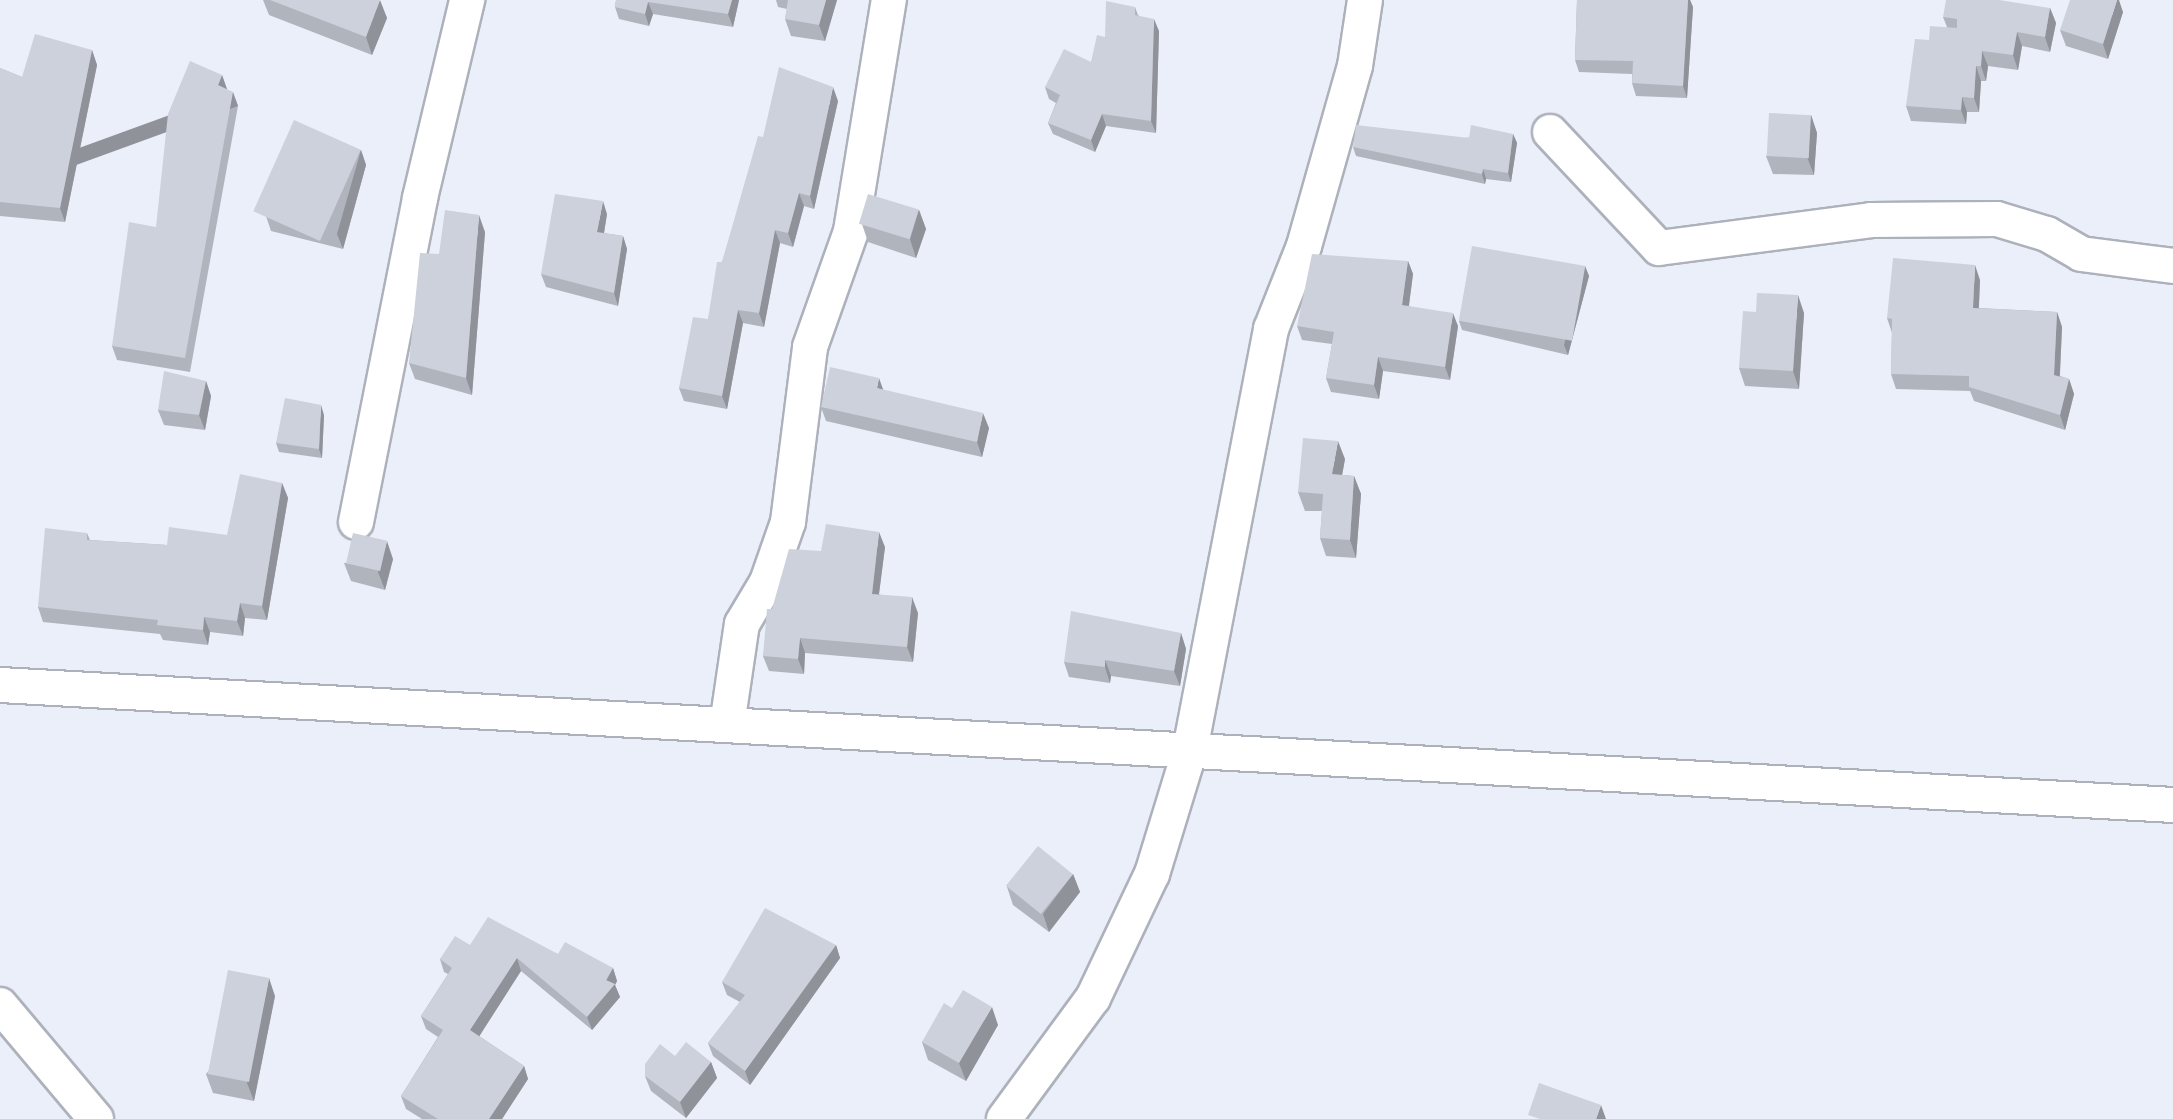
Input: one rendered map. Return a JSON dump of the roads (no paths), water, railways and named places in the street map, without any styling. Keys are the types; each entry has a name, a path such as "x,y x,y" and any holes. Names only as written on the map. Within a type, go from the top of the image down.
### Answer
{"street":[{"path":"356,522 420,198 467,0"},
{"path":"727,725 742,624 767,582 788,522 810,347 851,231 889,0"},
{"path":"1004,1119 1093,998 1152,874 1190,750 1271,329 1304,246 1355,66 1365,0"},
{"path":"1550,132 1659,248 1871,220 1997,219 2047,234 2081,254 2173,266"},
{"path":"0,685 1190,750 1352,763 2173,805"},
{"path":"0,1005 96,1119"}]}
